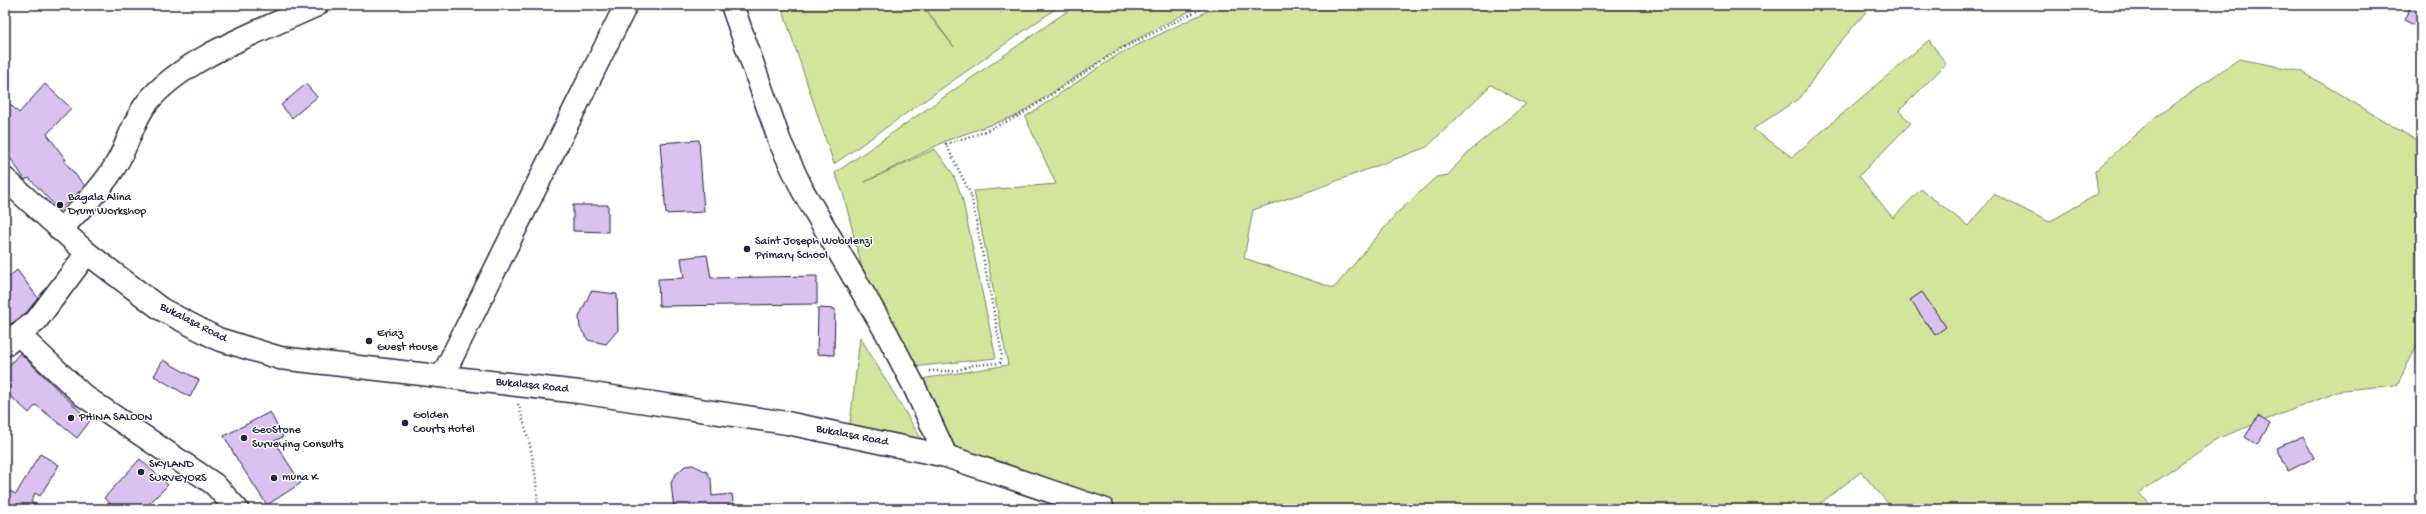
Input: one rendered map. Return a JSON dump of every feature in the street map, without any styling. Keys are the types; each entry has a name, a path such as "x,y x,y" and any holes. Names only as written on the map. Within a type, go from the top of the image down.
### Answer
{"street":[{"path":"60,230 95,192 117,162 145,105 166,82 192,64 318,5"},
{"path":"443,375 626,5"},
{"path":"732,5 780,142 803,191 886,332 946,456"},
{"name":"Bukalasa Road","path":"5,180 87,253 162,309 218,339 280,358 443,375 579,392 786,423 946,456 1103,509"},
{"path":"87,253 36,321 12,340 84,396 214,484 237,509"}],"path":[{"path":"910,379 931,370 955,371 973,365 1000,363 1002,354 971,195 946,144 981,133 1019,116 1119,50 1208,5"},
{"path":"511,384 532,445 536,468 538,509"}],"green space":[{"path":"781,5 921,5 954,47 923,5 1061,5 834,164"},
{"path":"1076,5 1201,5 1117,50 1018,115 948,140 865,182 935,149 953,174 962,197 996,358 912,367 863,272 843,193 835,173"},
{"path":"1220,5 1872,5 1830,54 1801,97 1753,129 1792,157 1929,40 1946,64 1899,111 1911,123 1859,176 1893,218 1921,189 1968,226 1994,194 2049,222 2098,194 2095,171 2154,118 2239,59 2301,71 2421,143 2421,338 2397,385 2343,390 2219,438 2139,493 2155,509 1893,509 1861,472 1813,509 1102,509 1002,472 1007,462 981,468 958,460 921,379 1008,365 974,191 1056,184 1025,117 1119,54","holes":["1491,85 1526,104 1469,151 1448,175 1436,177 1396,214 1334,288 1244,258 1253,210 1310,191 1427,147"]},
{"path":"860,337 925,445 850,424"}],"building":[{"path":"2411,5 2421,5 2421,17 2416,26 2404,20"},
{"path":"45,84 71,108 47,134 66,160 64,161 85,186 59,210 29,178 25,180 5,150 5,99 19,113"},
{"path":"306,84 317,97 292,118 281,105"},
{"path":"699,140 704,212 666,214 660,143"},
{"path":"573,205 608,205 608,232 573,231"},
{"path":"707,255 711,278 817,276 817,304 659,306 658,279 684,278 681,258"},
{"path":"17,270 38,298 27,312 11,324 5,317 5,280"},
{"path":"591,291 617,294 618,330 606,344 588,340 580,328 579,317"},
{"path":"1922,292 1946,327 1935,335 1910,300"},
{"path":"818,308 835,309 834,355 817,354"},
{"path":"20,353 90,421 77,438 36,405 29,413 5,391 5,370"},
{"path":"163,360 199,380 190,397 154,376"},
{"path":"270,412 283,437 274,441 301,483 267,505 238,461 224,436"},
{"path":"2258,416 2270,424 2257,445 2245,437"},
{"path":"2303,436 2314,458 2288,471 2277,448"},
{"path":"40,454 59,465 40,496 35,493 31,502 45,509 7,509 9,507 5,505 5,489 16,494"},
{"name":"SKYLAND SURVEYORS","path":"140,459 168,485 144,509 116,509 104,498"},
{"path":"693,465 707,472 711,479 712,496 732,494 734,509 674,509 671,483 674,476 685,466"}],"place":[{"name":"Bagala Alina Drum Workshop","path":"60,205"},
{"name":"Saint Joseph Wobulenzi Primary School","path":"747,249"},
{"name":"Eriaz Guest House","path":"369,341"},
{"name":"PHINA SALOON","path":"71,418"},
{"name":"Golden Courts Hotel","path":"405,423"},
{"name":"GeoStone Surveying Consults","path":"244,438"},
{"name":"SKYLAND SURVEYORS","path":"141,472"},
{"name":"muna K","path":"274,478"}]}
